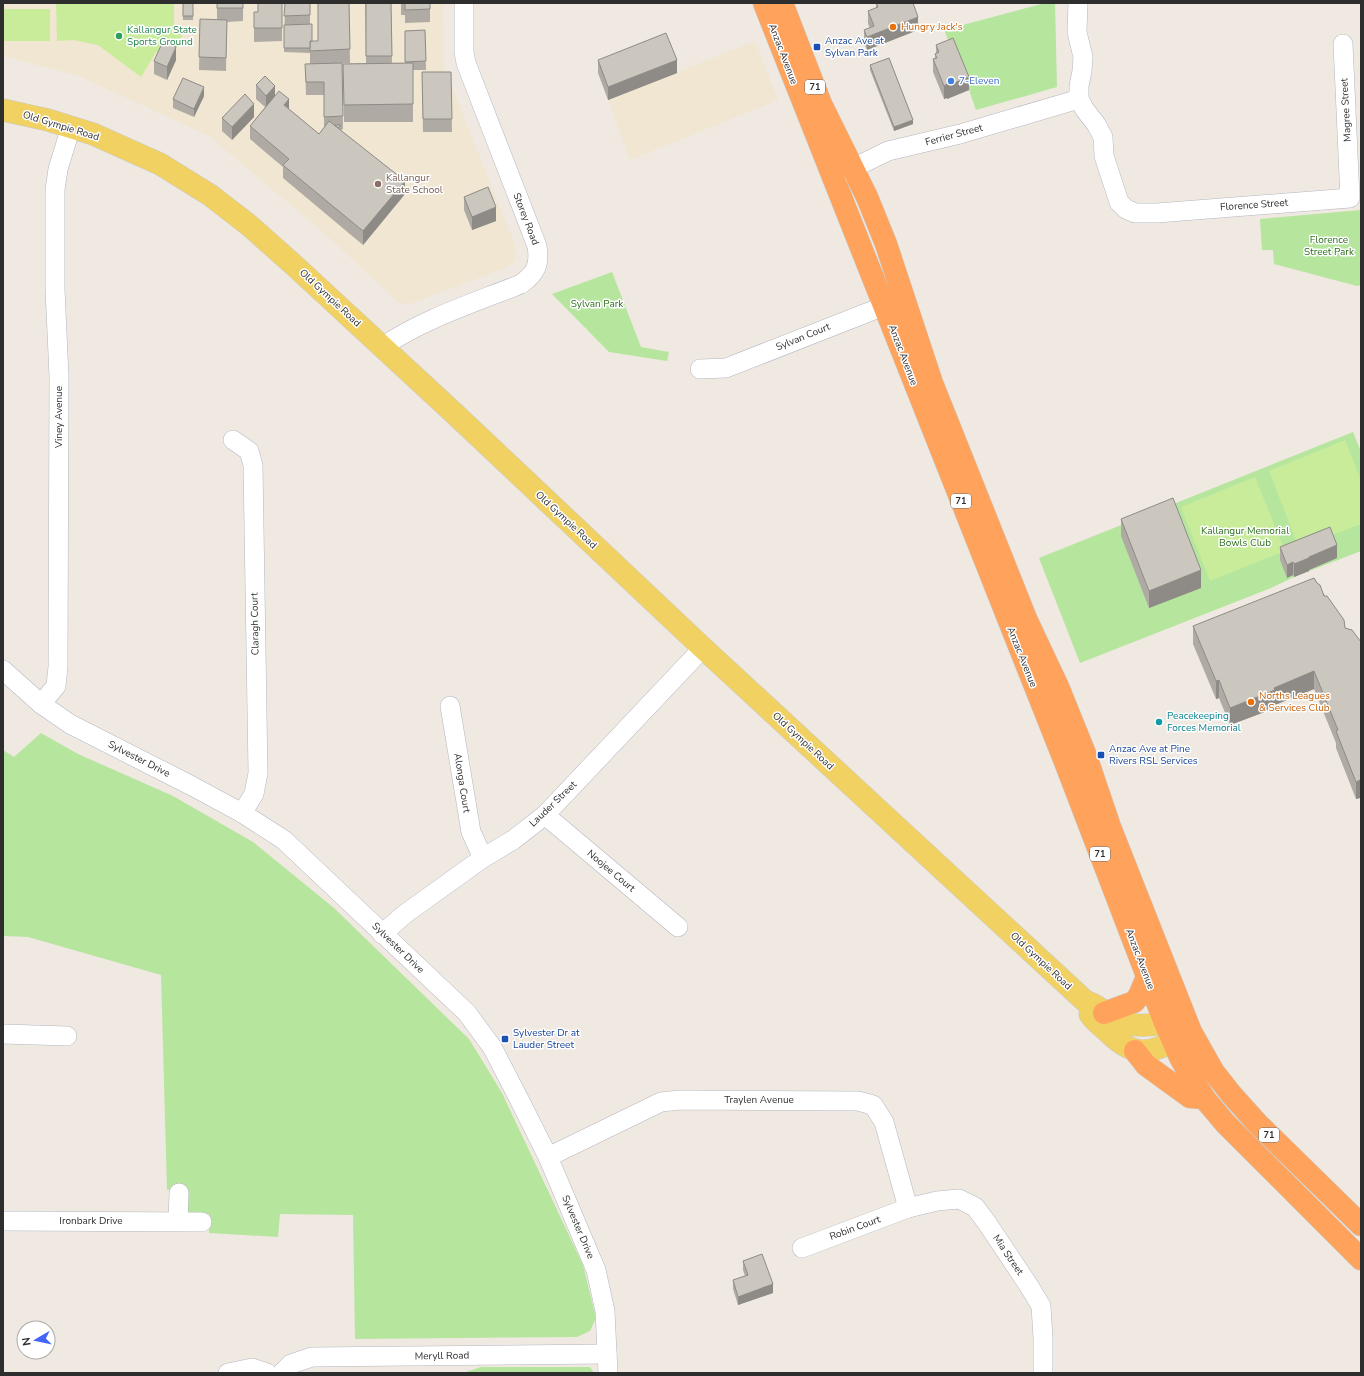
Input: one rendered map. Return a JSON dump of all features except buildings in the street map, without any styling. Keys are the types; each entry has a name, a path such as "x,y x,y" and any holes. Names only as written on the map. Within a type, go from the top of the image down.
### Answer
{"highway":[{"name":"Anzac Avenue","path":"764,3 1067,768 1147,977 1178,1028 1231,1094 1257,1123 1361,1225"},
{"name":"Anzac Avenue","path":"782,3 821,104 866,197 886,244 915,334 943,412 1027,621 1086,756 1178,1028 1180,1057 1204,1098 1225,1123 1361,1259"},
{"path":"1038,697 1058,689"},
{"path":"1104,1013 1134,1002 1139,996 1147,977"},
{"path":"1135,1051 1146,1064 1190,1097 1204,1098"}],"main road":[{"name":"Old Gympie Road","path":"3,110 48,120 71,127 112,142 160,164 210,196 250,226 296,267 703,648 1085,1001 1098,1007 1115,1020 1141,1025 1178,1028"},
{"name":"Old Gympie Road","path":"1085,1001 1091,1015 1116,1040 1135,1051"},
{"path":"1135,1051 1152,1050 1178,1028"}],"street":[{"name":"Storey Road","path":"382,347 427,322 521,284 530,278 537,268 539,257 537,246 464,56 464,3"},
{"path":"1078,3 1077,32 1083,57 1079,86 1079,99"},
{"name":"Magree Street","path":"1343,44 1349,176"},
{"name":"Ferrier Street","path":"833,179 888,151 960,134 1079,99"},
{"name":"Florence Street","path":"1079,99 1103,137 1104,156 1119,202 1126,209 1135,212 1157,213 1350,198 1349,176"},
{"name":"Viney Avenue","path":"41,704 56,686 58,668 59,376 55,289 54,203 55,183 58,169 71,127"},
{"name":"Sylvan Court","path":"700,369 726,368 904,298"},
{"name":"Claragh Court","path":"233,440 249,451 253,465 258,773 254,794 242,813"},
{"name":"Lauder Street","path":"382,934 405,914 482,858 513,840 545,815 703,648"},
{"name":"Sylvester Drive","path":"3,670 41,704 70,724 242,813 284,840 467,1013 492,1047 548,1157 596,1270 606,1311 606,1354 608,1373"},
{"name":"Alonga Court","path":"450,706 471,832 482,858"},
{"name":"Noojee Court","path":"545,815 678,928"},
{"path":"3,1034 67,1036"},
{"name":"Traylen Avenue","path":"548,1157 661,1102 680,1100 858,1101 873,1105 884,1122 908,1208"},
{"path":"178,1221 179,1193"},
{"name":"Mia Street","path":"908,1208 937,1201 959,1199 975,1207 1041,1306 1043,1373"},
{"name":"Robin Court","path":"802,1248 908,1208"},
{"name":"Ironbark Drive","path":"3,1221 202,1222"},
{"name":"Meryll Road","path":"282,1373 291,1364 312,1357 430,1365 606,1354"},
{"path":"228,1373 252,1368 267,1373"}],"shaded area":[{"name":"Kallangur State School","path":"3,3 443,3 444,67 515,245 516,257 514,262 508,267 410,304 399,303 323,232 209,136 79,76 3,56"},
{"path":"755,41 778,100 630,160 608,100"}],"green space":[{"name":"Kallangur State Sports Ground","path":"56,3 174,3 174,24 184,31 176,49 156,52 141,77 98,45 73,40 57,41"},
{"path":"1045,3 1055,3 1057,87 976,110 944,30"},
{"path":"3,9 50,9 50,41 3,41"},
{"name":"Florence Street Park","path":"1361,210 1361,285 1357,286 1274,264 1273,250 1262,250 1260,219"},
{"name":"Sylvan Park","path":"612,272 641,347 669,352 667,361 609,352 552,294"},
{"name":"Kallangur Memorial Bowls Club","path":"1353,432 1361,452 1361,551 1080,663 1039,558"},
{"path":"1345,440 1361,480 1361,524 1299,548 1269,471"},
{"path":"1255,477 1285,551 1210,581 1181,507"},
{"path":"41,733 78,754 173,796 253,842 334,908 469,1039 502,1093 583,1265 596,1318 590,1331 577,1337 355,1339 353,1215 280,1214 278,1237 209,1233 209,1214 192,1215 186,1211 172,1189 167,1190 161,975 28,937 3,936 3,750 14,757"},
{"path":"481,1367 590,1367 594,1373 463,1373"}],"place":[{"name":"Hungry Jack's","path":"893,27"},
{"name":"Kallangur State Sports Ground","path":"119,36"},
{"name":"Anzac Ave at Sylvan Park","path":"817,47"},
{"name":"7-Eleven","path":"951,81"},
{"name":"Kallangur State School","path":"378,184"},
{"name":"Norths Leagues & Services Club","path":"1251,702"},
{"name":"Peacekeeping Forces Memorial","path":"1159,722"},
{"name":"Anzac Ave at Pine Rivers RSL Services","path":"1101,755"},
{"name":"Sylvester Dr at Lauder Street","path":"505,1039"}]}
